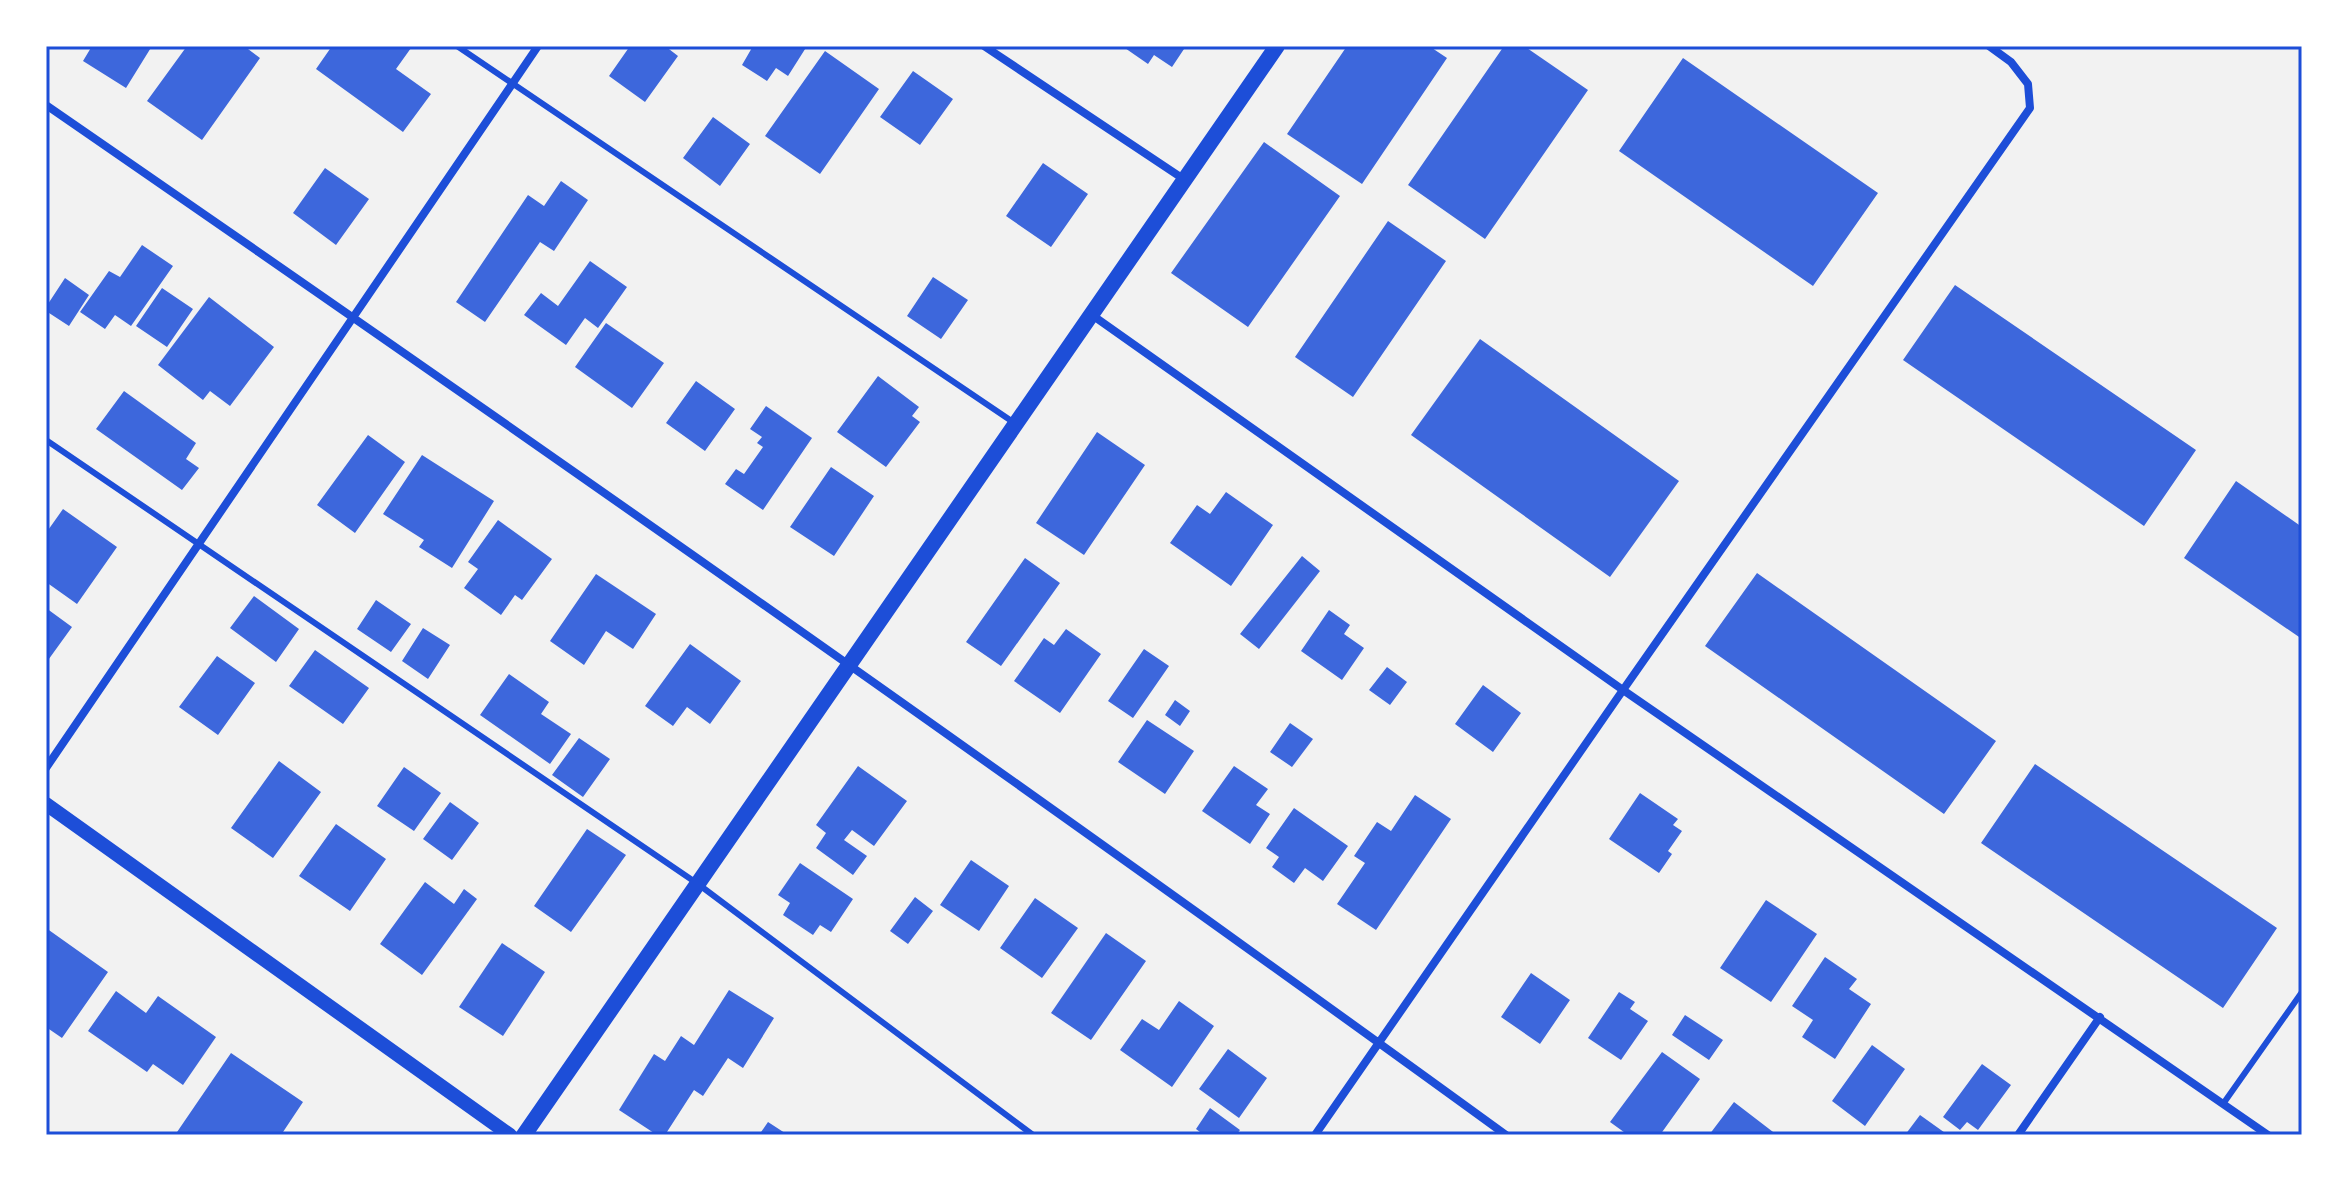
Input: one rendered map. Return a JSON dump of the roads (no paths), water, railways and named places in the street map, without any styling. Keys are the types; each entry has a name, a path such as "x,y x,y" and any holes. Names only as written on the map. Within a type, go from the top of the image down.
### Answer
{"main road":[{"path":"524,1135 1277,46"}],"street":[{"path":"46,768 538,46"},
{"path":"984,46 1185,180"},
{"path":"1315,1135 2030,108 2028,84 2011,62 1989,46"},
{"path":"46,105 849,665 1506,1135"},
{"path":"1091,315 1623,690 2268,1135"},
{"path":"46,804 510,1135"},
{"path":"2018,1135 2100,1017"}],"lane":[{"path":"457,46 1016,424"},
{"path":"46,440 698,884 1033,1135"},
{"path":"2223,1104 2302,992"}]}
